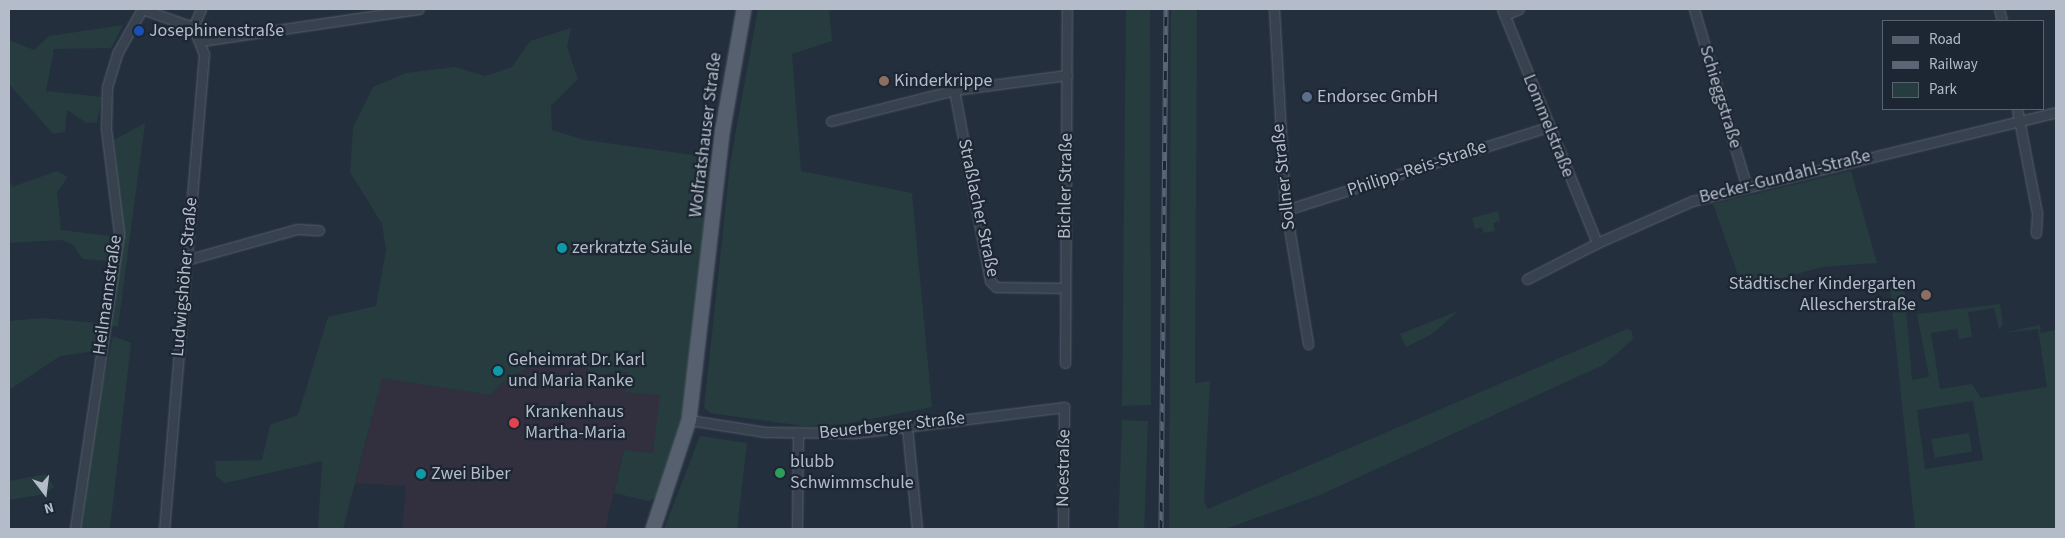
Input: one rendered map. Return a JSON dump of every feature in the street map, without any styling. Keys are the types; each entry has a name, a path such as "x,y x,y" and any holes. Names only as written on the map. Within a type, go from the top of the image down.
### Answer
{"main road":[{"name":"Wolfratshauser Straße","path":"653,529 690,420 723,128 744,9"}],"street":[{"path":"142,9 193,28 202,41 419,9"},
{"name":"Heilmannstraße","path":"75,529 119,233 106,128 107,87 118,52 142,9"},
{"path":"193,28 200,9"},
{"name":"Bichler Straße","path":"1064,363 1067,9"},
{"name":"Sollner Straße","path":"1274,9 1286,210 1308,344"},
{"path":"1503,12 1519,9"},
{"name":"Schieggstraße","path":"1694,9 1746,186"},
{"name":"Lommelstraße","path":"1503,12 1596,243"},
{"name":"Ludwigshöher Straße","path":"164,529 202,41"},
{"path":"831,121 954,90 1067,75"},
{"name":"Straßlacher Straße","path":"954,90 990,281 996,287 1065,288"},
{"path":"2017,110 2037,213 2036,234"},
{"name":"Becker-Gundahl-Straße","path":"1527,279 1596,243 1673,209 1746,186 2056,112"},
{"name":"Philipp-Reis-Straße","path":"1286,210 1548,127"},
{"path":"186,260 296,229 319,230"},
{"name":"Beuerberger Straße","path":"690,420 798,435 908,427 1064,407"},
{"name":"Noestraße","path":"1063,529 1064,407"},
{"path":"908,427 917,529"},
{"path":"797,529 798,435"}],"shaded area":[{"name":"Krankenhaus Martha-Maria","path":"548,355 582,364 593,375 627,372 661,395 653,453 624,450 605,529 402,529 406,486 355,483 382,378 490,395 503,382"}],"green space":[{"path":"758,9 829,9 832,41 792,54 801,171 912,193 932,407 845,424 803,426 710,413 704,408 730,164"},
{"path":"1126,9 1150,9 1151,405 1122,406"},
{"path":"1171,9 1197,9 1195,383 1210,381 1204,502 1208,509 1627,329 1632,331 1633,339 1605,364 1320,495 1225,529 1169,529"},
{"path":"123,25 111,48 54,49 46,91 102,97 97,122 87,123 67,110 65,132 53,134 9,84 9,40 34,50 49,36"},
{"path":"571,28 567,47 578,79 551,106 552,130 585,140 693,155 712,167 685,413 656,497 649,501 614,493 624,450 653,453 660,395 626,392 627,372 593,375 582,364 548,355 503,382 490,395 382,378 343,529 318,529 322,461 225,483 216,476 215,461 262,460 270,425 298,415 328,317 376,306 386,250 382,224 350,172 353,128 373,87 406,73 455,67 485,76 512,67 530,41"},
{"path":"145,123 118,327 112,326 124,241 114,140"},
{"path":"57,171 68,177 57,192 61,230 111,236 108,261 83,259 72,244 61,240 9,243 9,177 12,187"},
{"path":"1851,171 1877,263 1822,267 1743,289 1713,204"},
{"path":"1498,211 1500,221 1493,223 1495,231 1484,233 1482,227 1475,229 1472,218"},
{"path":"1904,286 1912,380 1929,377 1917,314 2000,304 2003,324 1999,330 1994,308 1968,312 1972,337 1959,339 1957,329 1931,333 1940,389 1972,384 1981,398 2047,387 2038,329 2003,333 2040,325 2041,333 2056,330 2056,529 1915,529 1890,288","holes":["1973,401 1983,460 1925,469 1917,410"]},
{"path":"1458,311 1432,334 1406,347 1400,334"},
{"path":"41,318 98,323 95,351 60,356 9,390 9,321"},
{"path":"113,336 131,343 110,529 81,529 95,420"},
{"path":"1122,420 1148,421 1144,529 1118,529"},
{"path":"1969,433 1972,452 1934,458 1931,439"},
{"path":"700,436 747,443 737,529 664,529"},
{"path":"46,474 54,487 45,494 9,500 9,481"}],"railway":[{"path":"1161,529 1166,9"}],"place":[{"name":"Josephinenstraße","path":"139,31"},
{"name":"Kinderkrippe","path":"884,81"},
{"name":"Endorsec GmbH","path":"1307,97"},
{"name":"zerkratzte Säule","path":"562,248"},
{"name":"Städtischer Kindergarten Allescherstraße","path":"1926,295"},
{"name":"Geheimrat Dr. Karl und Maria Ranke","path":"498,371"},
{"name":"Krankenhaus Martha-Maria","path":"514,423"},
{"name":"blubb Schwimmschule","path":"780,473"},
{"name":"Zwei Biber","path":"421,474"}]}
